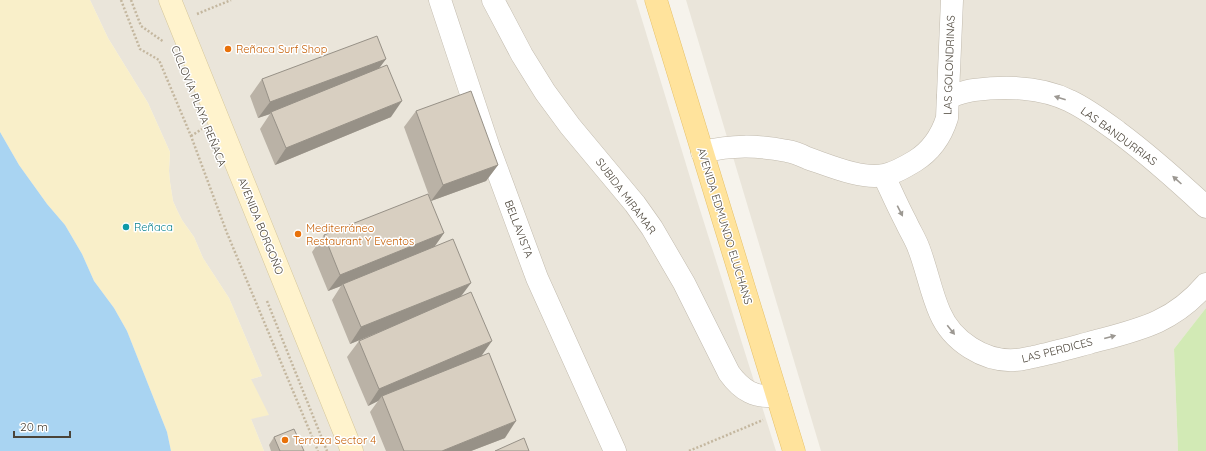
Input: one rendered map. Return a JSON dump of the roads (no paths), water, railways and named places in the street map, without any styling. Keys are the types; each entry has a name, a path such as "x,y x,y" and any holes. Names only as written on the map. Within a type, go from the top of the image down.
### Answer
{"main road":[{"name":"AVENIDA BORGOÑO","path":"170,0 352,451"},
{"name":"AVENIDA EDMUNDO ELUCHANS","path":"656,0 794,451"}],"street":[{"name":"BELLAVISTA","path":"440,0 489,148 537,278 615,451"},
{"name":"SUBIDA MIRAMAR","path":"493,0 522,55 545,92 570,126 635,204 652,228 681,278 734,381 741,388 780,404"},
{"name":"LAS GOLONDRINAS","path":"702,152 725,147 748,146 788,151 861,175 884,176 904,168 921,157 934,145 943,130 947,118 952,0"},
{"name":"LAS BANDURRIAS","path":"948,97 972,90 996,88 1022,89 1046,93 1069,100 1098,117 1136,146 1176,179 1206,207"},
{"name":"LAS PERDICES","path":"884,176 919,248 937,306 945,323 953,334 963,343 975,351 988,356 1002,360 1015,360 1051,353 1152,325 1169,317 1184,306 1197,295 1206,284"}],"water":[{"path":"0,132 19,165 47,204 65,225 82,254 94,281 114,308 127,331 167,432 171,451 0,451"}],"place":[{"name":"Reñaca Surf Shop","path":"228,49"},
{"name":"Reñaca","path":"126,227"},
{"name":"Mediterráneo Restaurant Y Eventos","path":"298,234"},
{"name":"Terraza Sector 4","path":"285,440"}]}
